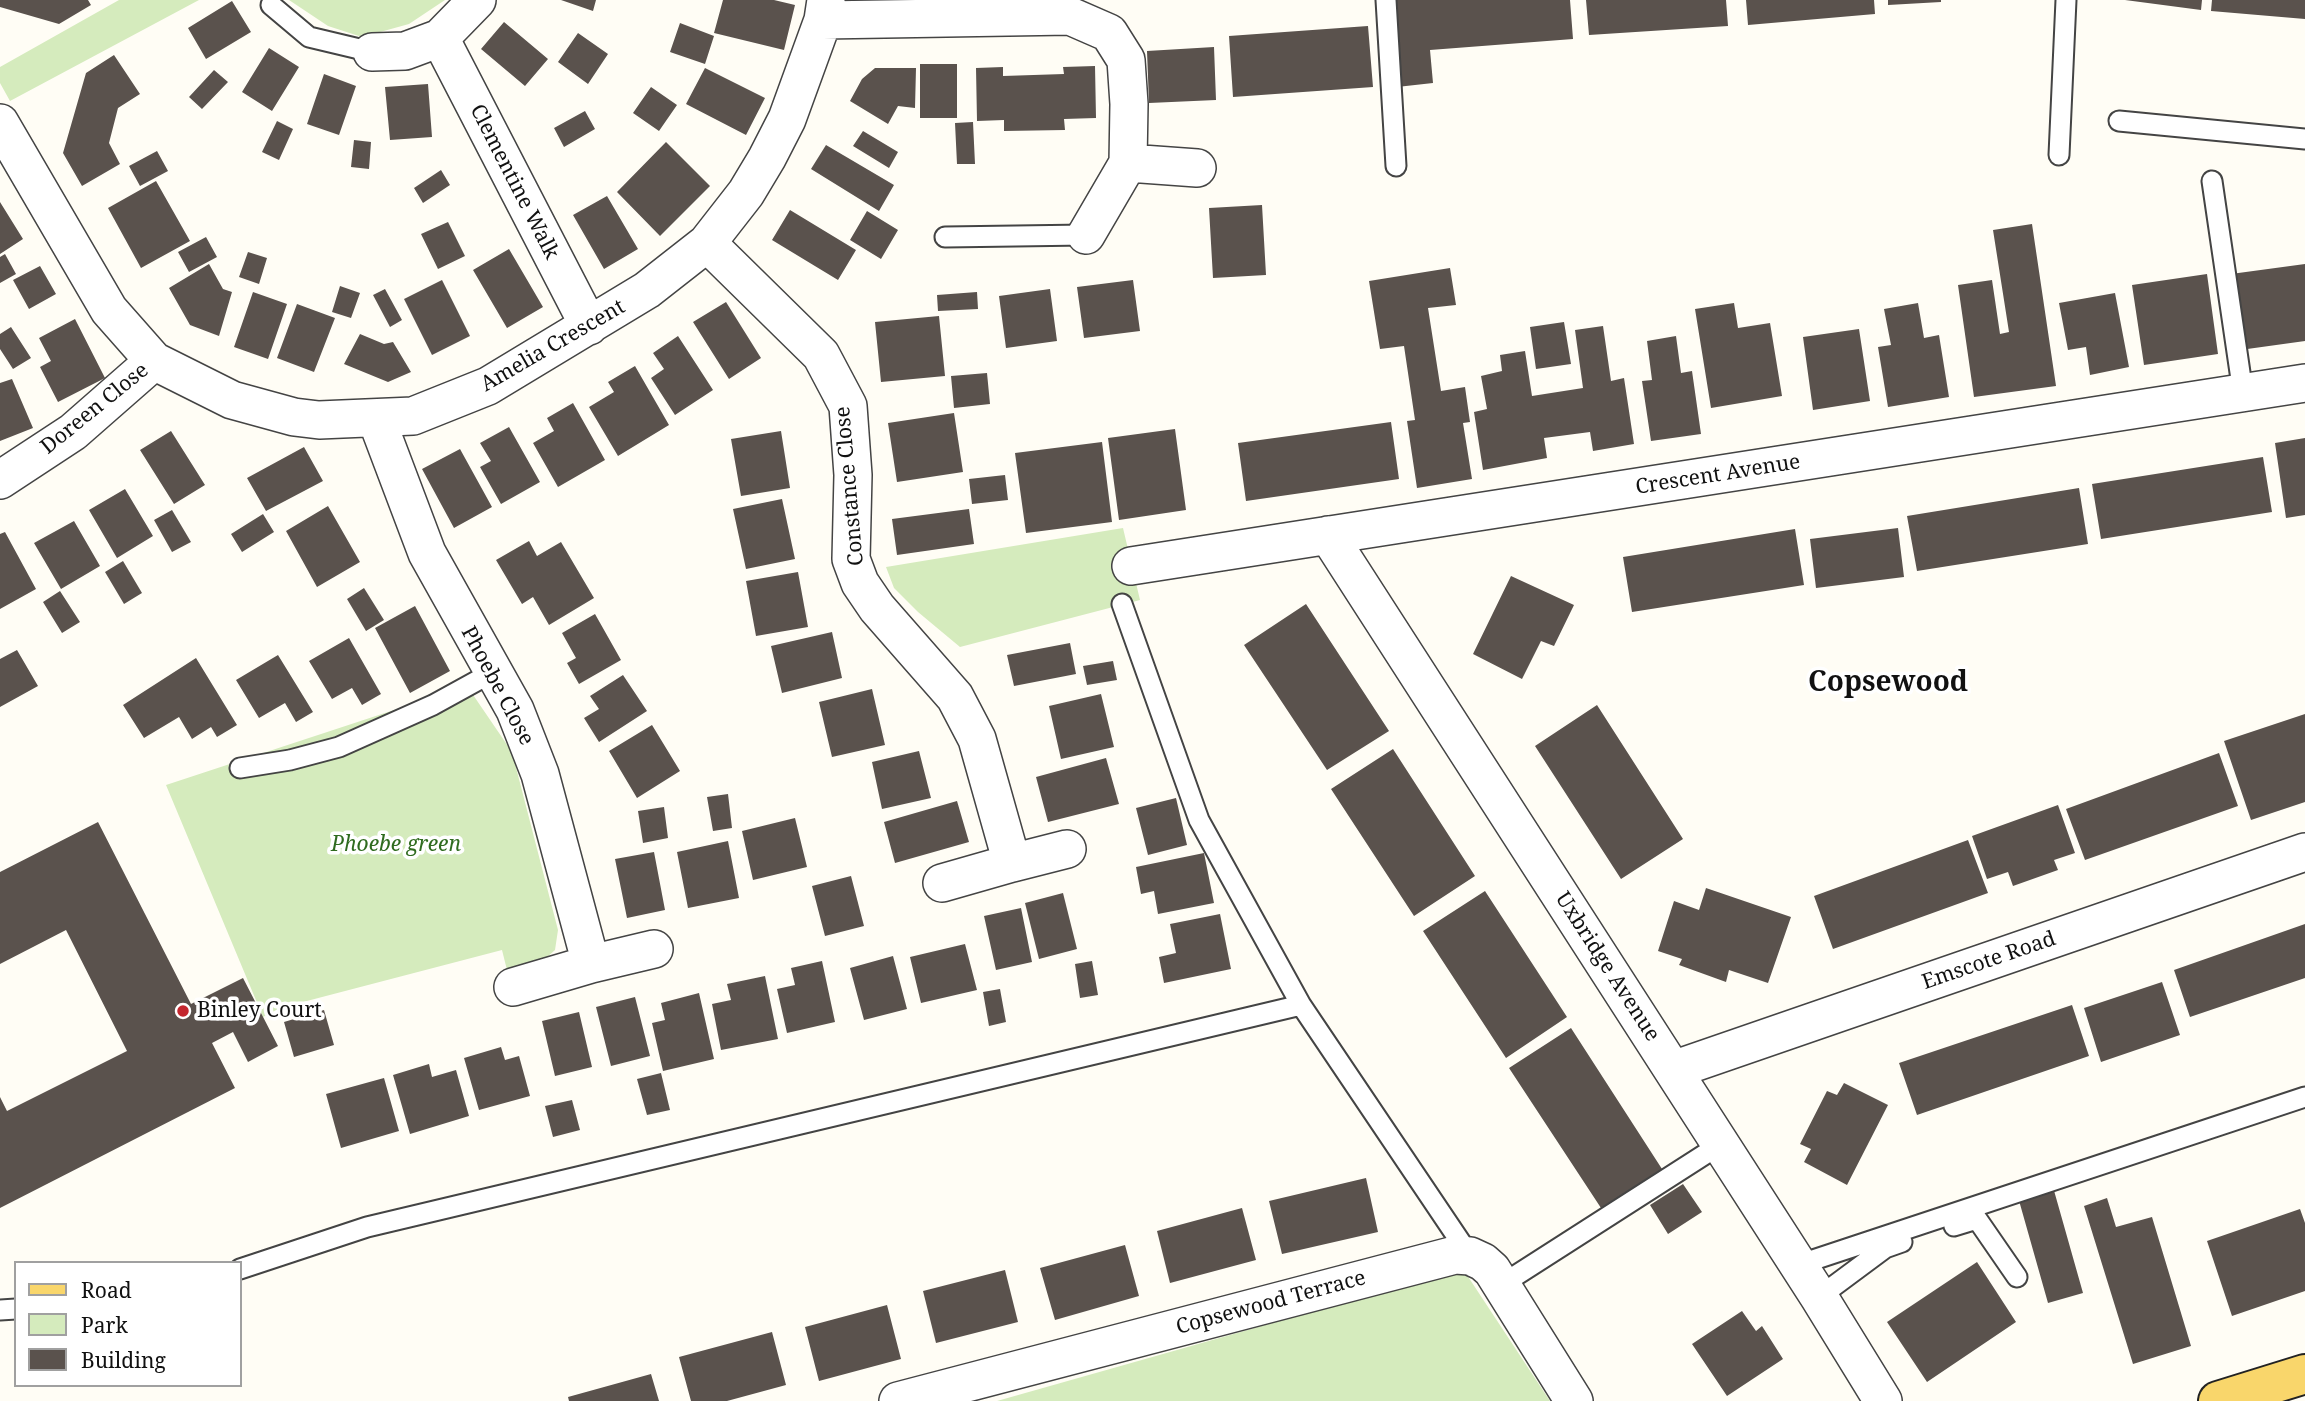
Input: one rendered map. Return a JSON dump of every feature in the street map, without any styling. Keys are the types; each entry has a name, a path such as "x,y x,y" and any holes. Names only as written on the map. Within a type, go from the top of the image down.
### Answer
{"main road":[{"path":"2218,1401 2305,1374"}],"street":[{"path":"372,52 405,51 440,38 477,0"},
{"path":"825,10 1070,16 1109,33 1126,60 1129,104 1128,163 1086,235"},
{"name":"Amelia Crescent","path":"0,123 109,310 155,361 232,400 294,417 319,420 413,416 488,386 647,290 707,243 746,193 787,119 825,10"},
{"name":"Clementine Walk","path":"440,38 589,326"},
{"path":"1128,163 1197,168"},
{"name":"Constance Close","path":"707,243 821,355 848,406 853,475 851,559 860,583 877,608 954,697 977,739 1012,863"},
{"name":"Doreen Close","path":"0,480 73,432 155,361"},
{"name":"Crescent Avenue","path":"1131,566 2305,383"},
{"name":"Phoebe Close","path":"376,418 427,554 515,710 540,774 591,964"},
{"name":"Uxbridge Avenue","path":"1328,535 1721,1144 1883,1401"},
{"path":"942,883 1067,849"},
{"name":"Emscote Road","path":"1673,1070 2305,852"},
{"path":"513,986 654,949"},
{"name":"Copsewood Terrace","path":"898,1401 1455,1255 1470,1256"},
{"path":"1470,1256 1492,1270 1574,1401"}],"lane":[{"path":"1386,0 1396,166"},
{"path":"2059,155 2066,0"},
{"path":"271,5 309,37 372,52"},
{"path":"2119,121 2305,139"},
{"path":"2212,181 2243,393"},
{"path":"945,237 1086,235"},
{"path":"1122,604 1199,820 1301,1005 1470,1256"},
{"path":"240,768 290,760 339,747 433,705 493,672"},
{"path":"242,1268 367,1227 1301,1005"},
{"path":"1798,1265 2305,1097"},
{"path":"1501,1285 1721,1144"},
{"path":"1819,1297 1885,1248 1977,1219 2017,1277"}],"green space":[{"path":"119,0 199,0 10,101 0,83 0,67"},
{"path":"289,0 445,0 409,24 362,37 328,26"},
{"path":"1123,528 1140,600 960,647 894,588 886,567"},
{"name":"Phoebe green","path":"467,686 512,752 558,930 555,950 537,966 508,974 502,950 280,1008 263,1017 166,785"},
{"path":"1463,1269 1550,1401 997,1401"}],"building":[{"path":"0,0 88,0 91,5 59,24 0,7"},
{"path":"561,0 596,0 593,11"},
{"path":"723,0 774,0 795,5 784,50 714,33"},
{"path":"1388,0 1570,0 1573,39 1430,50 1433,83 1397,87"},
{"path":"1586,0 1726,0 1728,26 1589,35"},
{"path":"1746,0 1874,0 1875,14 1748,25"},
{"path":"1888,0 1941,0 1941,2 1888,5"},
{"path":"2125,0 2202,0 2201,10"},
{"path":"2212,0 2305,0 2305,19 2211,11"},
{"path":"232,1 251,32 206,59 188,28"},
{"path":"504,22 548,59 525,86 481,49"},
{"path":"680,23 714,36 705,64 670,52"},
{"path":"1368,26 1373,87 1233,97 1229,36"},
{"path":"578,33 608,54 588,84 558,62"},
{"path":"1214,47 1216,100 1149,103 1147,51"},
{"path":"269,48 299,67 272,111 242,92"},
{"path":"114,55 140,94 118,108 109,143 120,164 82,186 63,153 86,73"},
{"path":"920,64 957,64 957,118 920,118"},
{"path":"1095,66 1096,118 1064,119 1065,130 1004,131 1004,120 977,121 976,68 1003,67 1003,76 1064,74 1063,67"},
{"path":"705,68 765,98 746,135 686,104"},
{"path":"875,68 916,68 915,108 898,106 888,124 850,101 862,79"},
{"path":"214,70 228,82 202,109 189,97"},
{"path":"324,74 356,86 339,135 307,124"},
{"path":"428,84 432,137 390,140 385,87"},
{"path":"651,87 677,105 659,131 633,113"},
{"path":"585,111 595,129 564,147 554,128"},
{"path":"277,121 293,129 279,160 262,152"},
{"path":"973,122 975,164 957,164 955,123"},
{"path":"863,131 898,152 889,168 853,146"},
{"path":"354,140 371,142 369,169 351,167"},
{"path":"666,142 710,186 660,236 617,192"},
{"path":"826,145 894,185 879,211 811,169"},
{"path":"157,151 168,171 140,186 129,166"},
{"path":"441,170 450,185 423,203 414,188"},
{"path":"156,181 190,241 141,268 108,208"},
{"path":"607,196 638,249 604,269 573,215"},
{"path":"0,202 23,239 0,254"},
{"path":"1262,205 1266,275 1213,278 1209,208"},
{"path":"790,210 856,250 838,280 772,240"},
{"path":"867,211 898,230 881,259 850,240"},
{"path":"448,222 465,256 438,269 421,234"},
{"path":"2032,224 2056,386 1974,397 1958,285 1992,280 2000,334 2009,332 1993,230"},
{"path":"206,237 217,257 189,272 178,252"},
{"path":"509,249 543,307 507,328 473,270"},
{"path":"248,252 267,258 259,284 239,277"},
{"path":"5,254 16,274 0,283 0,257"},
{"path":"209,264 223,289 232,292 219,336 190,325 169,288"},
{"path":"2305,264 2305,341 2240,350 2231,274"},
{"path":"40,266 56,294 29,309 13,280"},
{"path":"1450,268 1456,305 1428,308 1441,391 1465,387 1470,422 1463,423 1472,479 1417,488 1407,421 1415,420 1404,346 1380,349 1369,281"},
{"path":"2207,274 2218,354 2144,365 2132,285"},
{"path":"442,280 470,336 432,355 404,299"},
{"path":"1133,280 1140,331 1084,338 1077,287"},
{"path":"340,286 360,293 351,318 332,312"},
{"path":"385,289 402,320 390,327 373,295"},
{"path":"1050,289 1057,341 1006,348 999,296"},
{"path":"253,292 287,304 268,359 234,347"},
{"path":"977,292 978,309 938,311 937,295"},
{"path":"2115,293 2129,367 2090,375 2086,347 2068,350 2059,303"},
{"path":"726,302 761,358 729,379 693,322"},
{"path":"1734,303 1738,328 1770,323 1782,396 1711,408 1695,309"},
{"path":"1918,303 1924,338 1939,335 1949,397 1888,407 1878,347 1891,345 1884,309"},
{"path":"297,304 335,318 314,372 277,358"},
{"path":"939,316 945,376 881,382 875,322"},
{"path":"75,319 105,378 58,402 40,367 51,361 39,338"},
{"path":"1564,322 1571,364 1536,369 1530,327"},
{"path":"1603,326 1611,381 1624,378 1634,444 1593,451 1590,432 1544,438 1547,458 1483,470 1474,412 1487,409 1481,376 1502,371 1500,355 1525,351 1532,396 1583,388 1575,330"},
{"path":"11,327 31,358 13,369 0,349 0,334"},
{"path":"1859,329 1870,401 1813,410 1803,337"},
{"path":"360,334 384,344 393,342 411,372 388,382 344,364"},
{"path":"678,336 713,390 675,415 651,378 664,369 653,353"},
{"path":"1676,336 1681,373 1692,371 1701,434 1651,441 1642,381 1652,380 1647,341"},
{"path":"635,366 669,425 618,456 589,407 614,392 608,382"},
{"path":"987,373 990,404 954,408 951,376"},
{"path":"12,379 33,428 0,441 0,383"},
{"path":"573,403 605,460 558,487 533,443 554,431 547,418"},
{"path":"954,413 963,472 897,482 888,423"},
{"path":"1391,422 1399,479 1246,501 1238,443"},
{"path":"509,427 540,482 501,504 480,467 491,461 480,443"},
{"path":"1175,429 1186,510 1119,520 1108,438"},
{"path":"171,431 205,485 174,504 140,450"},
{"path":"781,431 790,488 741,496 731,439"},
{"path":"2305,438 2305,515 2286,518 2275,443"},
{"path":"1102,442 1112,522 1026,533 1015,453"},
{"path":"304,447 323,481 266,511 247,478"},
{"path":"460,449 492,507 454,528 422,469"},
{"path":"2263,457 2272,512 2101,539 2092,484"},
{"path":"1005,475 1008,500 972,504 969,479"},
{"path":"2079,488 2088,544 1917,571 1907,516"},
{"path":"125,489 153,536 117,558 89,510"},
{"path":"782,499 795,559 746,569 733,509"},
{"path":"328,506 360,562 317,587 286,531"},
{"path":"969,509 974,544 897,555 892,519"},
{"path":"172,510 191,542 172,552 154,520"},
{"path":"263,514 274,532 242,552 231,534"},
{"path":"74,521 100,566 61,589 34,543"},
{"path":"1898,528 1904,577 1816,588 1810,539"},
{"path":"1795,529 1804,585 1632,612 1623,557"},
{"path":"5,532 36,589 0,609 0,534"},
{"path":"529,541 537,556 561,542 594,598 549,625 533,597 522,604 496,560"},
{"path":"123,561 142,593 124,604 105,572"},
{"path":"798,572 808,627 756,636 746,581"},
{"path":"1511,576 1574,605 1554,646 1541,641 1522,679 1473,654"},
{"path":"364,588 384,620 366,631 347,599"},
{"path":"60,591 80,622 62,633 43,602"},
{"path":"1306,604 1389,731 1327,770 1244,645"},
{"path":"415,606 450,671 410,693 375,628"},
{"path":"595,614 621,660 579,684 567,663 576,658 562,633"},
{"path":"832,632 842,678 782,693 771,646"},
{"path":"349,638 381,694 362,705 352,688 332,699 309,661"},
{"path":"1070,643 1076,674 1014,686 1007,655"},
{"path":"17,650 38,686 0,707 0,659"},
{"path":"278,655 313,712 296,722 285,703 259,718 236,680"},
{"path":"196,658 237,725 217,737 211,727 192,739 179,717 144,738 123,705"},
{"path":"1113,661 1117,680 1087,685 1083,666"},
{"path":"623,675 647,711 599,742 584,718 599,709 590,696"},
{"path":"872,689 885,745 832,757 819,702"},
{"path":"1101,694 1114,747 1061,759 1049,706"},
{"path":"1597,705 1683,839 1621,879 1535,746"},
{"path":"2305,714 2305,802 2251,820 2224,741"},
{"path":"652,725 680,771 637,798 609,751"},
{"path":"1393,749 1475,876 1414,916 1331,789"},
{"path":"919,751 931,798 882,809 872,762"},
{"path":"2219,753 2238,806 2085,860 2066,809"},
{"path":"1106,758 1119,804 1048,822 1036,777"},
{"path":"728,794 732,828 713,831 707,797"},
{"path":"1176,798 1187,845 1148,855 1136,808"},
{"path":"957,801 969,842 895,863 884,822"},
{"path":"2058,805 2075,853 2054,860 2058,870 2013,886 2008,872 1987,879 1972,836"},
{"path":"664,807 668,838 643,843 638,811"},
{"path":"795,818 807,867 753,880 742,831"},
{"name":"Binley Court","path":"98,822 191,1004 243,978 278,1046 248,1062 233,1032 212,1043 235,1088 0,1208 0,1097 7,1111 127,1051 66,930 0,964 0,872"},
{"path":"1968,840 1988,893 1833,949 1814,896"},
{"path":"728,841 739,898 688,908 677,852"},
{"path":"654,852 665,910 627,918 615,859"},
{"path":"1204,853 1214,903 1158,914 1154,891 1141,894 1136,867"},
{"path":"851,876 864,926 825,936 812,886"},
{"path":"1706,888 1791,917 1768,983 1729,970 1726,982 1679,965 1682,959 1658,951 1674,901 1699,910"},
{"path":"1485,891 1567,1017 1506,1058 1423,931"},
{"path":"1063,893 1077,949 1039,959 1025,903"},
{"path":"1021,908 1032,962 996,970 984,916"},
{"path":"1220,914 1231,969 1164,983 1159,957 1176,953 1170,924"},
{"path":"2305,924 2305,978 2190,1017 2174,970"},
{"path":"965,944 977,990 921,1003 910,957"},
{"path":"893,956 907,1009 864,1020 850,968"},
{"path":"822,961 835,1022 787,1033 777,989 795,985 791,968"},
{"path":"1092,961 1098,995 1080,998 1075,964"},
{"path":"765,976 778,1039 721,1050 712,1004 731,1000 727,984"},
{"path":"2162,982 2180,1035 2101,1062 2084,1008"},
{"path":"1000,989 1006,1022 989,1026 983,992"},
{"path":"699,993 714,1059 663,1071 652,1023 665,1020 661,1003"},
{"path":"635,997 650,1056 611,1066 596,1007"},
{"path":"2072,1005 2089,1056 1917,1115 1899,1063"},
{"path":"324,1010 334,1045 294,1057 284,1022"},
{"path":"579,1012 592,1067 555,1076 542,1021"},
{"path":"1571,1028 1662,1169 1601,1208 1509,1068"},
{"path":"501,1047 505,1060 519,1056 530,1096 479,1110 464,1058"},
{"path":"429,1064 432,1077 456,1070 469,1116 410,1134 393,1075"},
{"path":"661,1073 670,1110 647,1115 637,1079"},
{"path":"384,1078 399,1131 341,1148 326,1094"},
{"path":"1844,1083 1888,1105 1847,1185 1804,1162 1811,1149 1800,1144 1827,1091 1837,1095"},
{"path":"572,1100 580,1130 553,1137 545,1106"},
{"path":"1366,1178 1378,1232 1282,1254 1269,1201"},
{"path":"1683,1184 1702,1212 1668,1234 1650,1205"},
{"path":"2053,1187 2083,1293 2048,1303 2018,1197"},
{"path":"2107,1198 2116,1227 2152,1217 2191,1346 2133,1364 2084,1206"},
{"path":"1242,1208 1256,1260 1170,1283 1157,1231"},
{"path":"2300,1209 2305,1223 2305,1291 2232,1316 2207,1241"},
{"path":"1125,1245 1139,1296 1055,1320 1040,1268"},
{"path":"1977,1262 2016,1322 1927,1382 1887,1322"},
{"path":"1005,1270 1018,1322 936,1343 923,1291"},
{"path":"887,1305 901,1359 819,1381 805,1327"},
{"path":"1742,1311 1756,1331 1762,1326 1783,1359 1727,1396 1692,1344"},
{"path":"772,1332 786,1385 727,1401 691,1401 679,1357"},
{"path":"651,1374 659,1401 569,1401 568,1397"}],"place":[{"name":"Binley Court","path":"183,1011"}],"district":[{"name":"Copsewood","path":"1888,683"}]}
